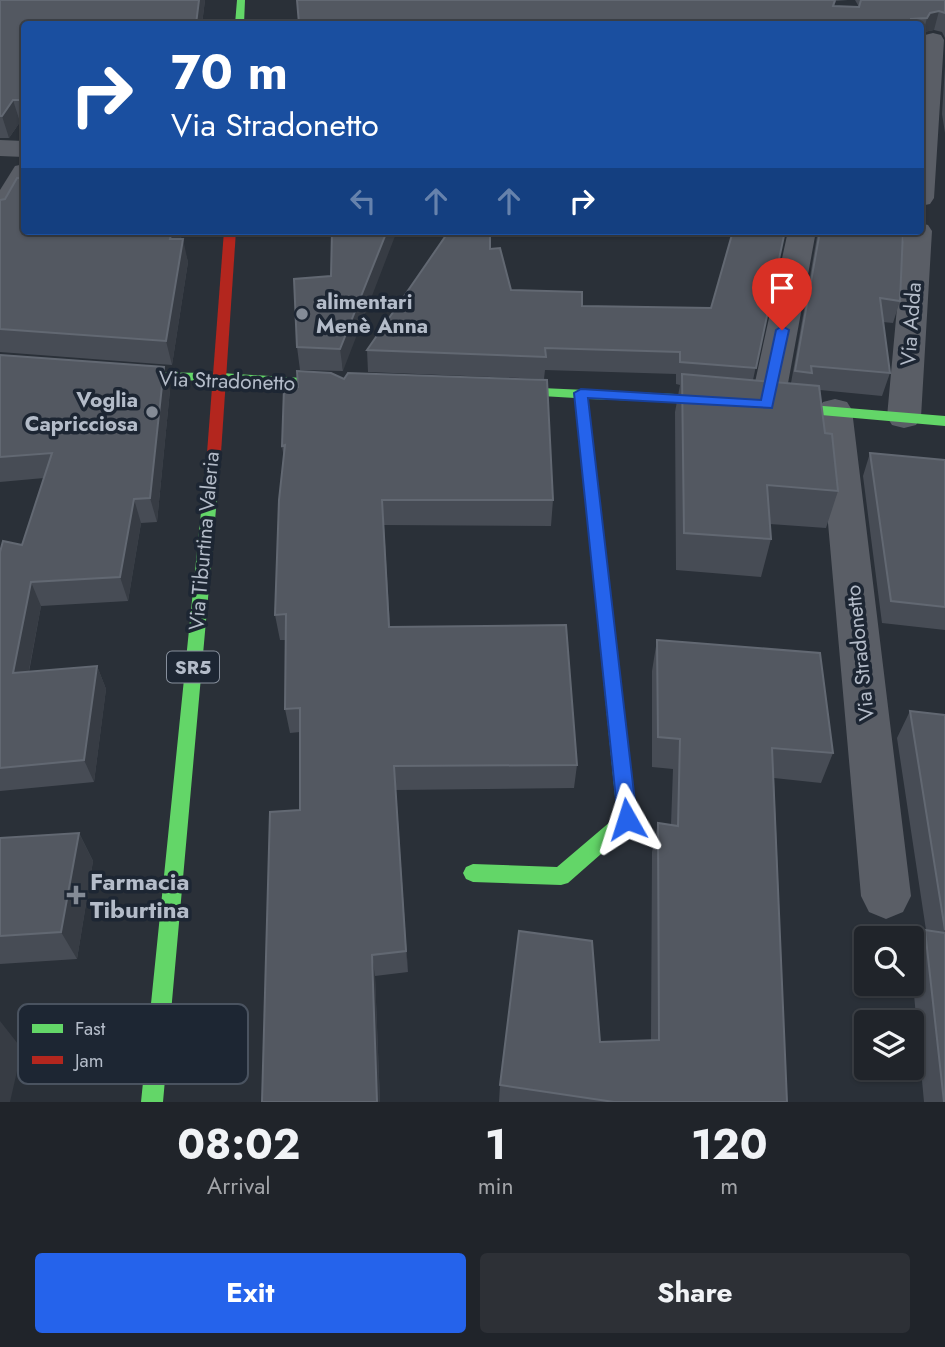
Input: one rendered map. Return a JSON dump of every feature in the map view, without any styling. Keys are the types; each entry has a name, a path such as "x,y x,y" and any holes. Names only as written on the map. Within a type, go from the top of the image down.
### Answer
{"street":[{"path":"240,21 241,0"},
{"path":"924,149 933,40"},
{"path":"0,148 21,149"},
{"path":"0,214 21,177"},
{"name":"Via Tiburtina Valeria","path":"161,1004 221,377 230,235"},
{"path":"767,405 801,235"},
{"name":"Via Adda","path":"904,417 918,235"},
{"name":"Via Stradonetto","path":"102,375 151,378 221,377 368,385"},
{"path":"474,389 767,405 945,421"},
{"path":"473,873 561,876 627,819 581,393"},
{"name":"Via Stradonetto","path":"835,410 886,896"},
{"name":"Via Tiburtina Valeria","path":"152,1102 154,1084"}],"building":[{"path":"0,0 199,0 196,21 21,21 21,100 13,100 0,116"},
{"path":"297,0 835,0 833,6 859,7 861,0 945,0 945,13 930,13 927,18 911,21 299,21"},
{"path":"17,178 21,178 21,235 171,235 170,239 183,239 166,341 0,329 0,200 5,199"},
{"path":"332,235 385,235 340,349 297,347 294,279 331,276"},
{"path":"446,235 490,235 490,249 500,248 511,290 582,292 582,306 711,308 732,235 784,235 756,368 680,362 680,352 545,348 546,357 367,350"},
{"path":"819,235 903,235 900,301 880,298 890,373 811,366 812,373 795,371"},
{"path":"0,355 164,367 150,498 134,499 120,577 31,582 13,673 97,666 84,760 0,768 0,552 3,541 22,545 52,453 0,457"},
{"path":"297,371 331,373 344,379 348,373 547,380 553,500 382,500 389,627 566,625 577,765 394,766 406,951 372,955 377,1102 262,1102 270,812 300,810 300,708 285,709 286,614 275,615 279,500 285,445 282,446 284,388 298,387"},
{"path":"682,374 819,386 825,433 832,434 838,491 767,485 771,539 684,533"},
{"path":"870,453 945,460 945,607 891,601"},
{"path":"657,640 820,653 833,753 772,748 787,1102 614,1102 500,1085 519,931 592,941 600,1042 659,1040 658,823 678,826 680,739 658,737"},
{"path":"910,711 945,715 945,930"},
{"path":"79,833 61,932 0,936 0,838"},
{"path":"925,930 945,933 945,1102 944,1102"}],"traffic: fast":[{"path":"240,21 241,0"},
{"path":"114,376 221,377 351,385"},
{"path":"495,390 675,398 945,421"},
{"path":"473,873 561,876 627,819 581,393"},
{"path":"161,1004 214,453"},
{"path":"152,1102 154,1084"}],"traffic: jam":[{"path":"214,453 230,235"}],"place":[{"name":"alimentari Menè Anna","path":"302,314"},
{"name":"Voglia Capricciosa","path":"152,412"},
{"name":"Farmacia Tiburtina","path":"76,895"}],"route":[{"path":"627,819 581,393 767,405 782,330"}]}
